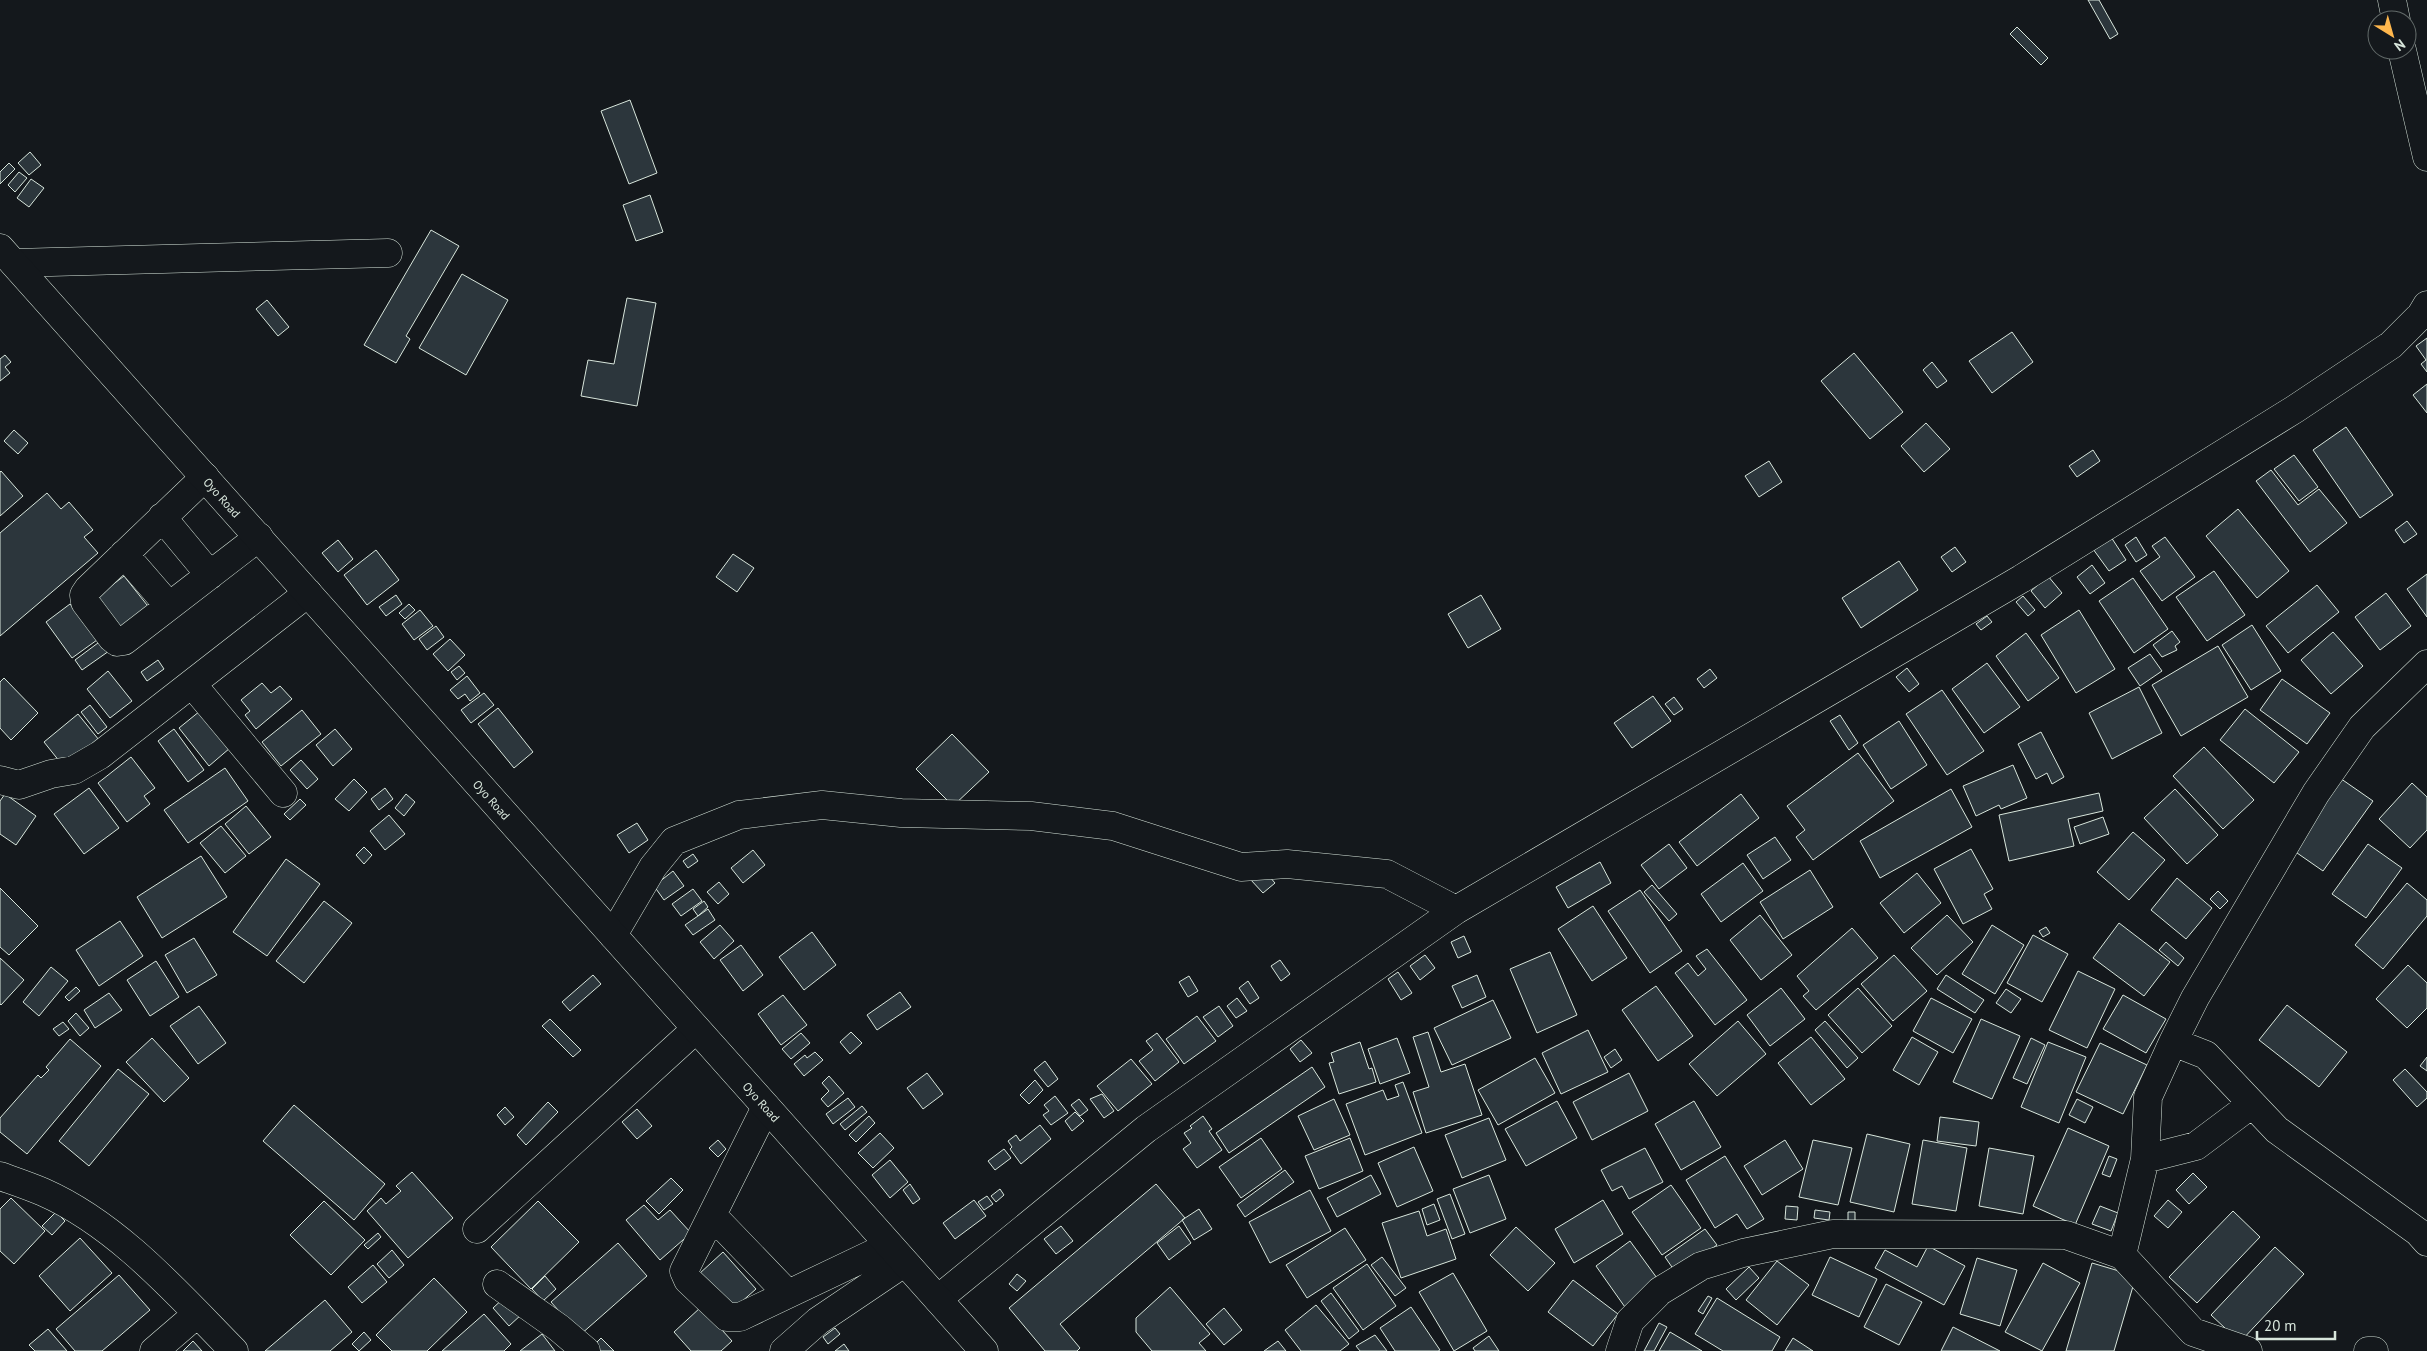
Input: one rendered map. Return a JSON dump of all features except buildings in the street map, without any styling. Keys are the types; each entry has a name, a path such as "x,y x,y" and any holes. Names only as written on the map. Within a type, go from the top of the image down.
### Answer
{"main road":[{"path":"2404,60 2427,157"},
{"path":"7,255 388,253"},
{"name":"Oyo Road","path":"7,255 984,1351"},
{"path":"938,1299 1146,1129 1456,910 2021,579 2294,409 2391,345 2425,311"},
{"path":"205,477 88,589 84,595 85,602 112,638 117,642 124,641 259,537"},
{"path":"162,517 210,575"},
{"path":"124,554 169,606"},
{"path":"0,780 19,785 51,774 74,770 100,755 308,593"},
{"path":"2122,1255 2145,1159 2148,1097 2194,998 2316,793 2362,727 2427,664"},
{"path":"192,684 283,793"},
{"path":"613,935 653,866 674,841 740,814 822,805 901,812 1031,816 1113,826 1241,867 1287,864 1387,874 1456,910"},
{"path":"477,1229 696,1029"},
{"path":"2173,1042 2206,1055 2278,1130 2418,1232 2427,1242"},
{"path":"2145,1159 2196,1146 2252,1104"},
{"path":"766,1108 684,1271 688,1280 727,1317 740,1317 788,1294 897,1254"},
{"path":"0,1176 44,1192 94,1221 150,1266 234,1351"},
{"path":"712,1215 788,1294"},
{"path":"1620,1351 1630,1321 1660,1291 1701,1266 1743,1253 1833,1234 2066,1235 2122,1255 2192,1332 2248,1351"},
{"path":"784,1351 897,1254"},
{"path":"497,1284 559,1328 586,1351"},
{"path":"154,1351 197,1314"},
{"path":"2368,1351 2374,1351"}]}
